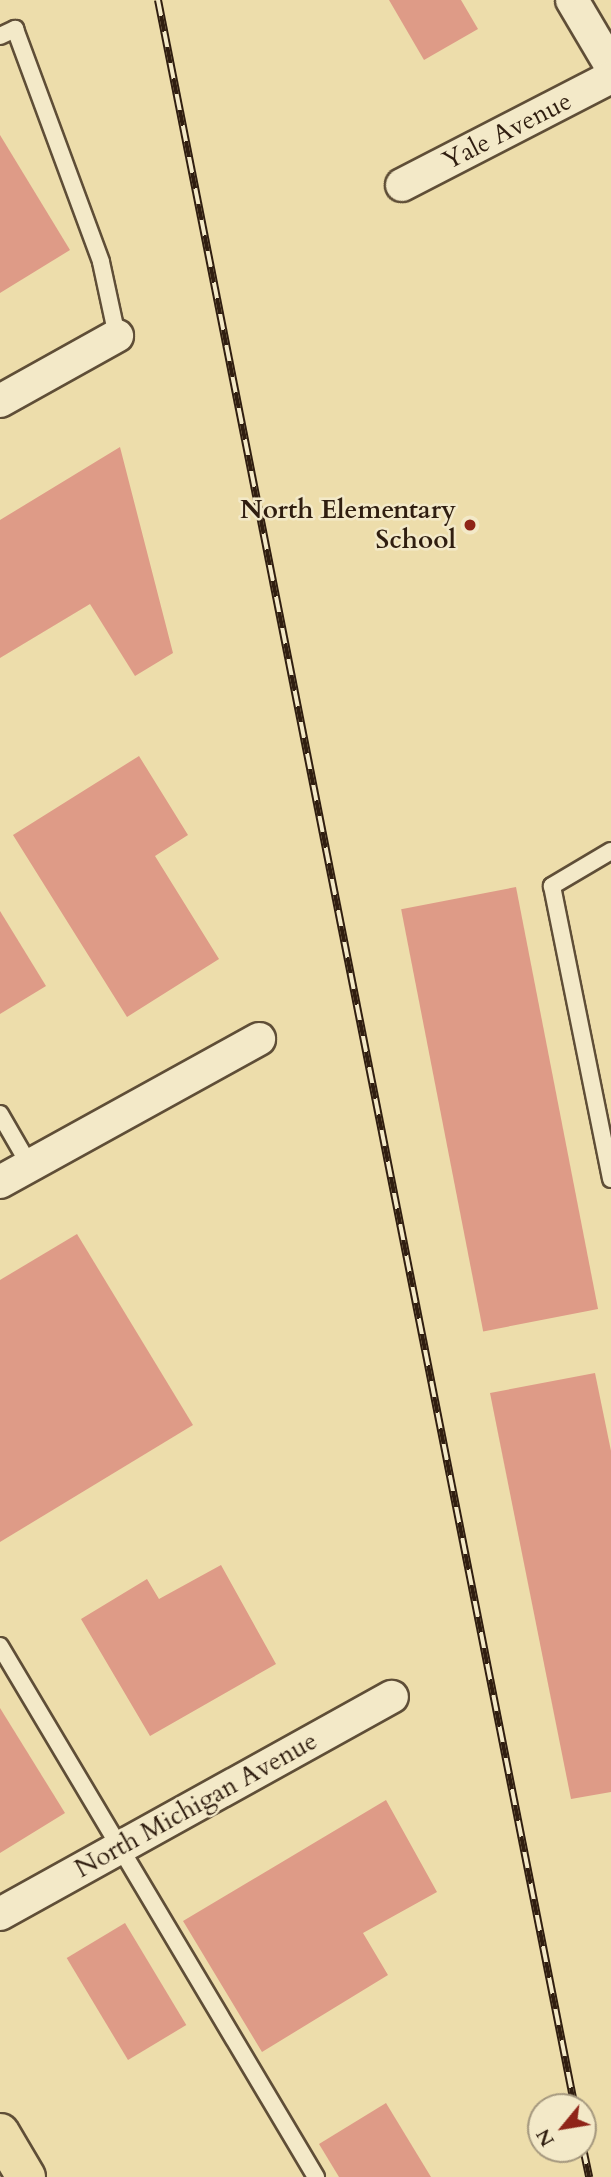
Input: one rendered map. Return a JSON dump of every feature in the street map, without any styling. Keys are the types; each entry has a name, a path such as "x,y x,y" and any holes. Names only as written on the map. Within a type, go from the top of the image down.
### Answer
{"main road":[{"path":"0,2133 26,2177"}],"street":[{"path":"572,0 611,66"},
{"name":"Yale Avenue","path":"402,185 611,77"},
{"path":"0,401 117,336"},
{"path":"0,1182 259,1039"},
{"name":"North Michigan Avenue","path":"2,1910 391,1697"}],"lane":[{"path":"0,36 15,29 101,262 117,336"},
{"path":"611,851 552,886 611,1179"},
{"path":"0,1114 30,1166"},
{"path":"0,1646 316,2177"}],"building":[{"path":"389,0 461,0 478,29 424,60"},
{"path":"0,135 70,250 0,293"},
{"path":"120,447 173,653 135,676 90,604 0,658 0,520"},
{"path":"139,756 188,835 155,856 219,959 127,1017 13,835"},
{"path":"516,887 598,1309 483,1331 401,909"},
{"path":"0,911 46,986 0,1014"},
{"path":"77,1234 193,1425 0,1542 0,1280"},
{"path":"595,1373 611,1451 611,1792 571,1799 490,1393"},
{"path":"221,1565 276,1664 150,1736 81,1619 147,1579 159,1599"},
{"path":"0,1708 65,1813 0,1853"},
{"path":"386,1800 437,1892 363,1933 388,1975 262,2052 183,1921"},
{"path":"125,1923 186,2025 128,2060 67,1958"},
{"path":"386,2103 431,2177 339,2177 319,2144"}],"railway":[{"path":"158,0 572,2093"},
{"path":"586,2163 589,2177"}],"place":[{"name":"North Elementary School","path":"470,525"}]}
